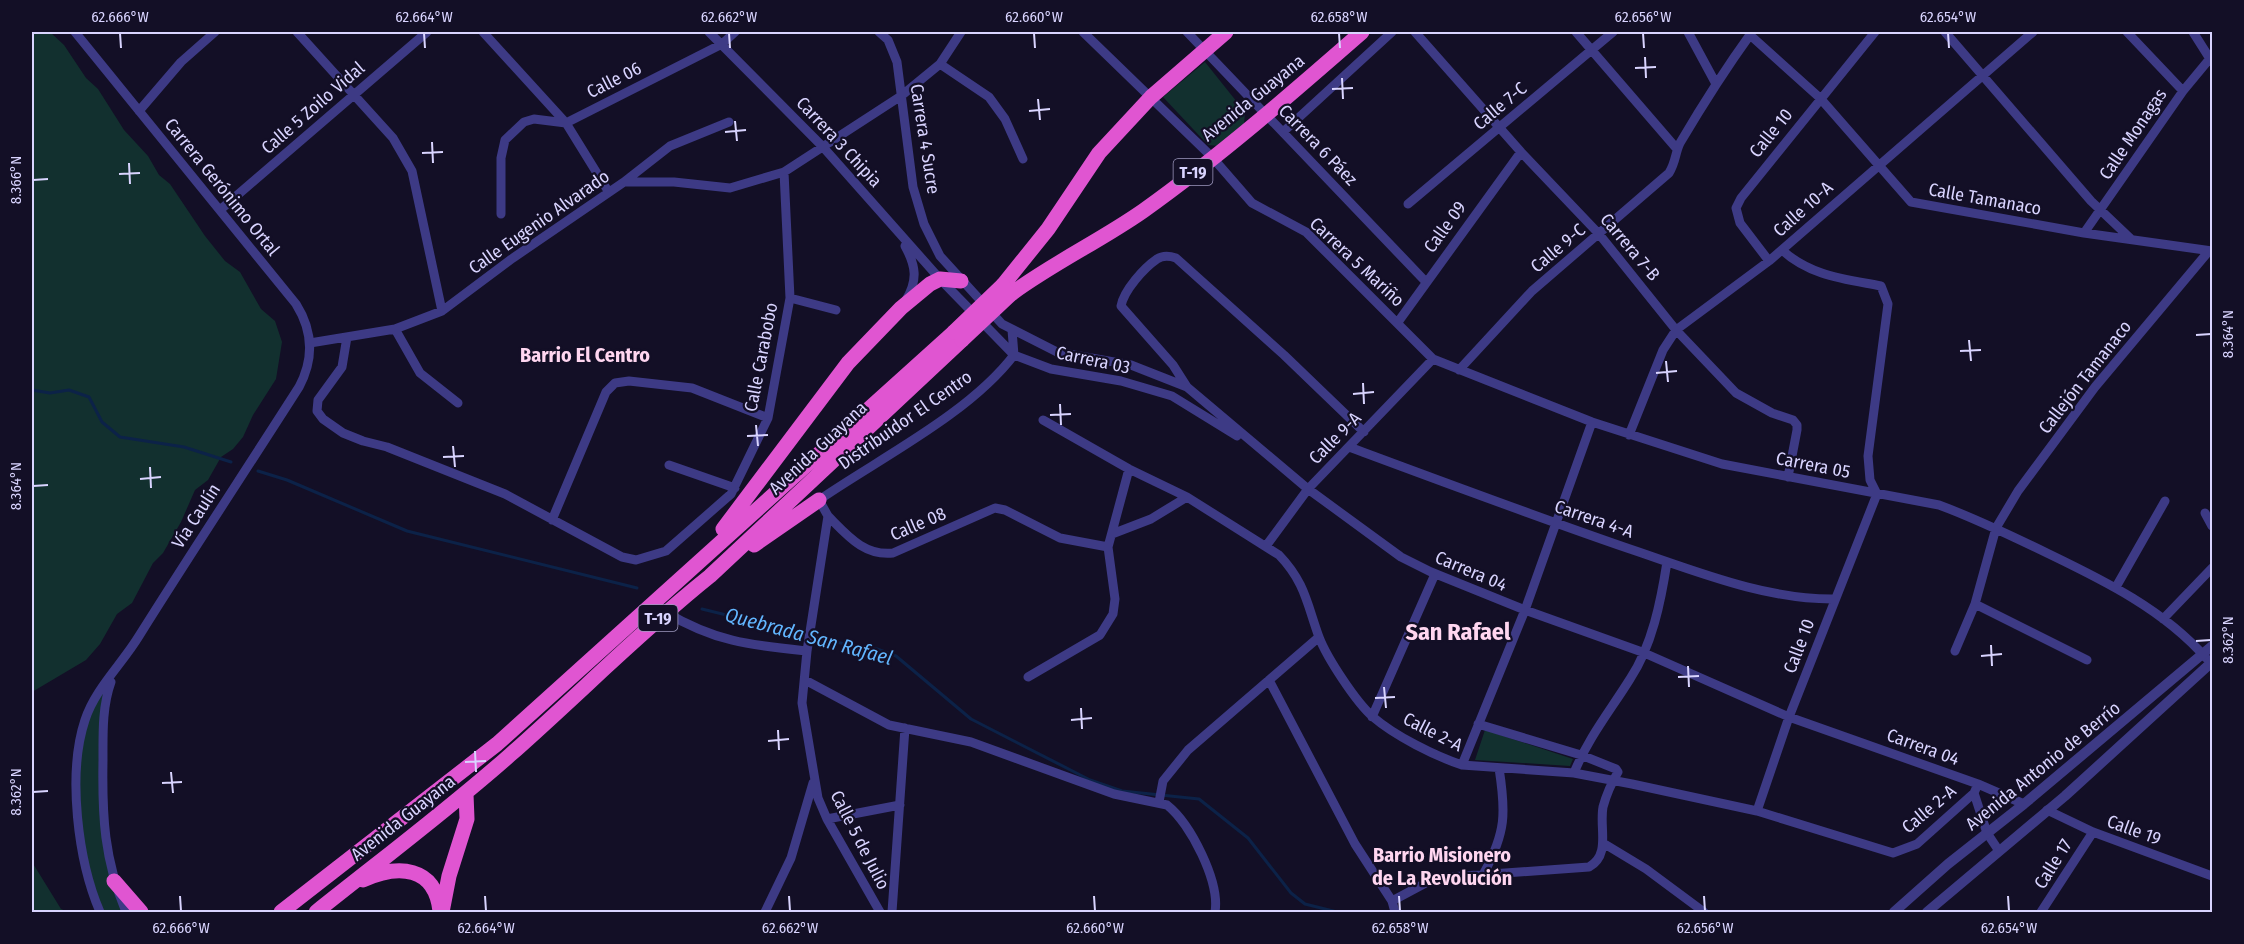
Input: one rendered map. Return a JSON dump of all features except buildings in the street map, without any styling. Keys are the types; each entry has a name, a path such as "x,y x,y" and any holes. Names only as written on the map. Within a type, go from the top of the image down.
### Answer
{"highway":[{"name":"Avenida Guayana","path":"316,912 466,794 665,612 710,576 1007,290 1099,153 1151,97 1226,32"},
{"name":"Avenida Guayana","path":"1007,290 1032,278 1141,212 1267,115 1362,32"},
{"path":"696,563 774,465 848,363 901,308 930,284 940,279 961,281"},
{"name":"Avenida Guayana","path":"281,912 497,744 696,563 958,336"},
{"path":"710,576 819,500"},
{"path":"441,912 449,876 467,819 466,794"},
{"path":"347,887 397,870 418,874 433,885 441,912"},
{"path":"114,881 141,912"}],"street":[{"name":"Carrera Gerónimo Ortal","path":"75,32 296,304 307,325 310,343 311,352 305,376"},
{"path":"139,111 181,62 215,32"},
{"path":"297,32 393,138 412,171 442,311"},
{"name":"Calle 5 Zoilo Vidal","path":"220,210 427,32"},
{"path":"483,32 566,123 608,191"},
{"name":"Carrera 3 Chipia","path":"709,32 823,147 940,279"},
{"name":"Calle 06","path":"566,123 722,44 735,32"},
{"name":"Carrera 4 Sucre","path":"879,32 888,40 897,62 913,187 924,224 940,256 961,281"},
{"name":"Calle Eugenio Alvarado","path":"310,343 395,329 442,311 608,191 624,183 674,182 730,188 784,172 901,96 940,64 961,32"},
{"name":"Carrera 5 Mariño","path":"1083,32 1212,157 1252,203 1306,232 1398,322"},
{"name":"Carrera 6 Páez","path":"1187,32 1426,282"},
{"path":"1282,132 1392,32"},
{"name":"Carrera 7-B","path":"1415,32 1521,152 1599,234 1676,330 1736,393 1772,413 1793,420 1797,425 1788,477"},
{"path":"1576,32 1677,149"},
{"name":"Calle 7-C","path":"1408,204 1613,32"},
{"path":"1688,32 1715,81"},
{"name":"Calle 10","path":"1770,261 1740,223 1736,208 1741,198 1875,32"},
{"path":"1945,32 2101,211 2131,238"},
{"name":"Calle 10-A","path":"1629,435 1663,351 1676,330 1770,261 1878,164 1983,77 2033,32"},
{"path":"2127,32 2183,91"},
{"path":"2193,32 2212,59"},
{"name":"Calle 9-C","path":"1459,370 1532,291 1670,173 1676,162 1677,149 1715,81 1751,33"},
{"name":"Calle Tamanaco","path":"1751,33 1820,98 1911,202 2084,233 2131,238 2210,252"},
{"name":"Calle Monagas","path":"2084,233 2183,91 2212,59"},
{"path":"940,64 989,96 1005,119 1023,159"},
{"path":"501,214 501,158 505,140 524,122 534,119 566,123"},
{"path":"624,183 670,146 729,122"},
{"name":"Calle 09","path":"1398,322 1521,152"},
{"name":"Calle Carabobo","path":"552,520 622,557 636,560 666,551 735,488 768,418 790,298 784,172"},
{"path":"899,233 912,259 915,274 914,287 901,308"},
{"path":"1782,250 1814,272 1881,286 1887,296 1888,304 1868,456 1870,480 1877,494"},
{"name":"Callejón Tamanaco","path":"1955,651 1975,604 1996,528 2018,491 2095,387 2210,252"},
{"path":"1187,387 1173,365 1121,306 1123,296 1158,257 1176,258 1284,355 1364,432"},
{"name":"Carrera 03","path":"940,279 1014,355 1051,369 1121,381 1172,396 1257,448"},
{"name":"Carrera 04","path":"961,281 1002,324 1057,352 1131,365 1187,387 1308,489 1401,556 1435,574 1525,610 1642,652 1789,717 2024,804"},
{"path":"790,298 836,310"},
{"name":"Carrera 05","path":"1398,322 1433,359 1629,435 1722,464 1939,506 1996,528 2116,586 2163,619 2212,663"},
{"path":"395,329 420,374 458,403"},
{"path":"1012,330 1014,355"},
{"path":"346,337 342,367 318,400 316,411 323,419 363,441 387,447 505,494 552,520 606,392 615,383 629,381 692,388 768,418"},
{"name":"Distribuidor El Centro","path":"819,500 971,397 1004,368 1014,355"},
{"name":"Calle 9-A","path":"1266,546 1308,489 1433,359"},
{"name":"Vía Caulín","path":"100,912 81,843 77,761 81,735 89,709 305,376"},
{"name":"Calle 2-A","path":"1043,420 1129,469 1187,497 1266,546 1291,568 1310,603 1319,637 1334,666 1372,717 1446,760 1462,765 1574,773 1613,781 1757,811 1893,853 1917,844 1976,788"},
{"path":"1462,765 1525,610 1592,422"},
{"name":"Carrera 4-A","path":"1349,447 1556,524 1667,562 1763,590 1818,599 1834,598"},
{"path":"669,465 735,488"},
{"path":"1028,677 1100,635 1108,624 1114,600 1108,547 1129,469"},
{"name":"Calle 10","path":"1757,811 1789,717 1834,598 1877,494"},
{"path":"1112,534 1151,519 1187,497"},
{"path":"819,500 828,516"},
{"path":"2116,586 2165,501"},
{"name":"Calle 08","path":"828,516 848,536 878,555 893,554 995,508 1005,510 1060,538 1108,547"},
{"path":"2205,513 2212,526"},
{"name":"Calle 5 de Julio","path":"828,516 802,703 814,780 827,819 880,912"},
{"path":"1574,773 1595,729 1632,677 1660,602 1667,562"},
{"path":"2163,619 2212,568"},
{"path":"1372,717 1435,574"},
{"path":"1975,604 2087,660"},
{"path":"665,612 695,630 735,642 808,647"},
{"path":"1159,799 1163,781 1188,750 1319,637"},
{"name":"Avenida Antonio de Berrío","path":"1894,912 2212,646"},
{"name":"Avenida Antonio de Berrío","path":"1927,912 2047,810 2212,663"},
{"name":"Vía Caulín","path":"114,673 104,709 102,814 114,881 126,912"},
{"path":"805,680 889,725 971,742 1114,794 1159,799 1173,810 1195,841 1209,872 1217,902 1215,912"},
{"path":"1269,680 1355,844 1392,901 1395,912"},
{"path":"1392,901 1435,878 1588,867 1597,863 1603,843 1604,806 1617,772 1613,766 1478,724"},
{"path":"892,912 905,728"},
{"path":"1484,873 1499,845 1504,820 1498,768"},
{"path":"765,912 791,858 814,780"},
{"path":"1976,788 1987,833 1999,850"},
{"path":"827,819 900,804"},
{"name":"Calle 19","path":"2047,810 2093,832 2212,876"},
{"name":"Calle 17","path":"2041,912 2093,832"},
{"path":"1603,843 1646,869 1704,912"}],"green space":[{"path":"32,32 50,32 64,45 86,78 98,89 124,130 148,156 159,175 170,184 205,236 225,261 240,272 261,309 275,321 282,342 276,379 253,415 243,437 233,449 221,457 208,480 195,490 181,522 163,553 153,563 132,603 117,614 100,644 86,660 32,692"},
{"path":"1205,62 1245,112 1244,125 1218,146 1208,145 1163,97"},
{"path":"114,673 104,708 109,865 141,912 100,912 84,860 77,761 85,721"},
{"path":"1485,730 1573,759 1570,766 1475,760"},
{"path":"32,862 61,909 68,912 32,912"}],"waterway":[{"name":"Quebrada San Rafael","path":"32,390 50,393 69,390 89,397 102,422 120,437 184,447 231,462"},
{"name":"Quebrada San Rafael","path":"258,471 287,480 407,531 637,588"},
{"name":"Quebrada San Rafael","path":"702,609 857,647 877,649 896,656 971,719 1090,780 1122,791 1199,799 1248,838 1291,893 1305,904 1337,912"}],"district":[{"name":"Barrio El Centro","path":"585,355"},
{"name":"San Rafael","path":"1458,632"},
{"name":"Barrio Misionero de La Revolución","path":"1442,866"}]}
